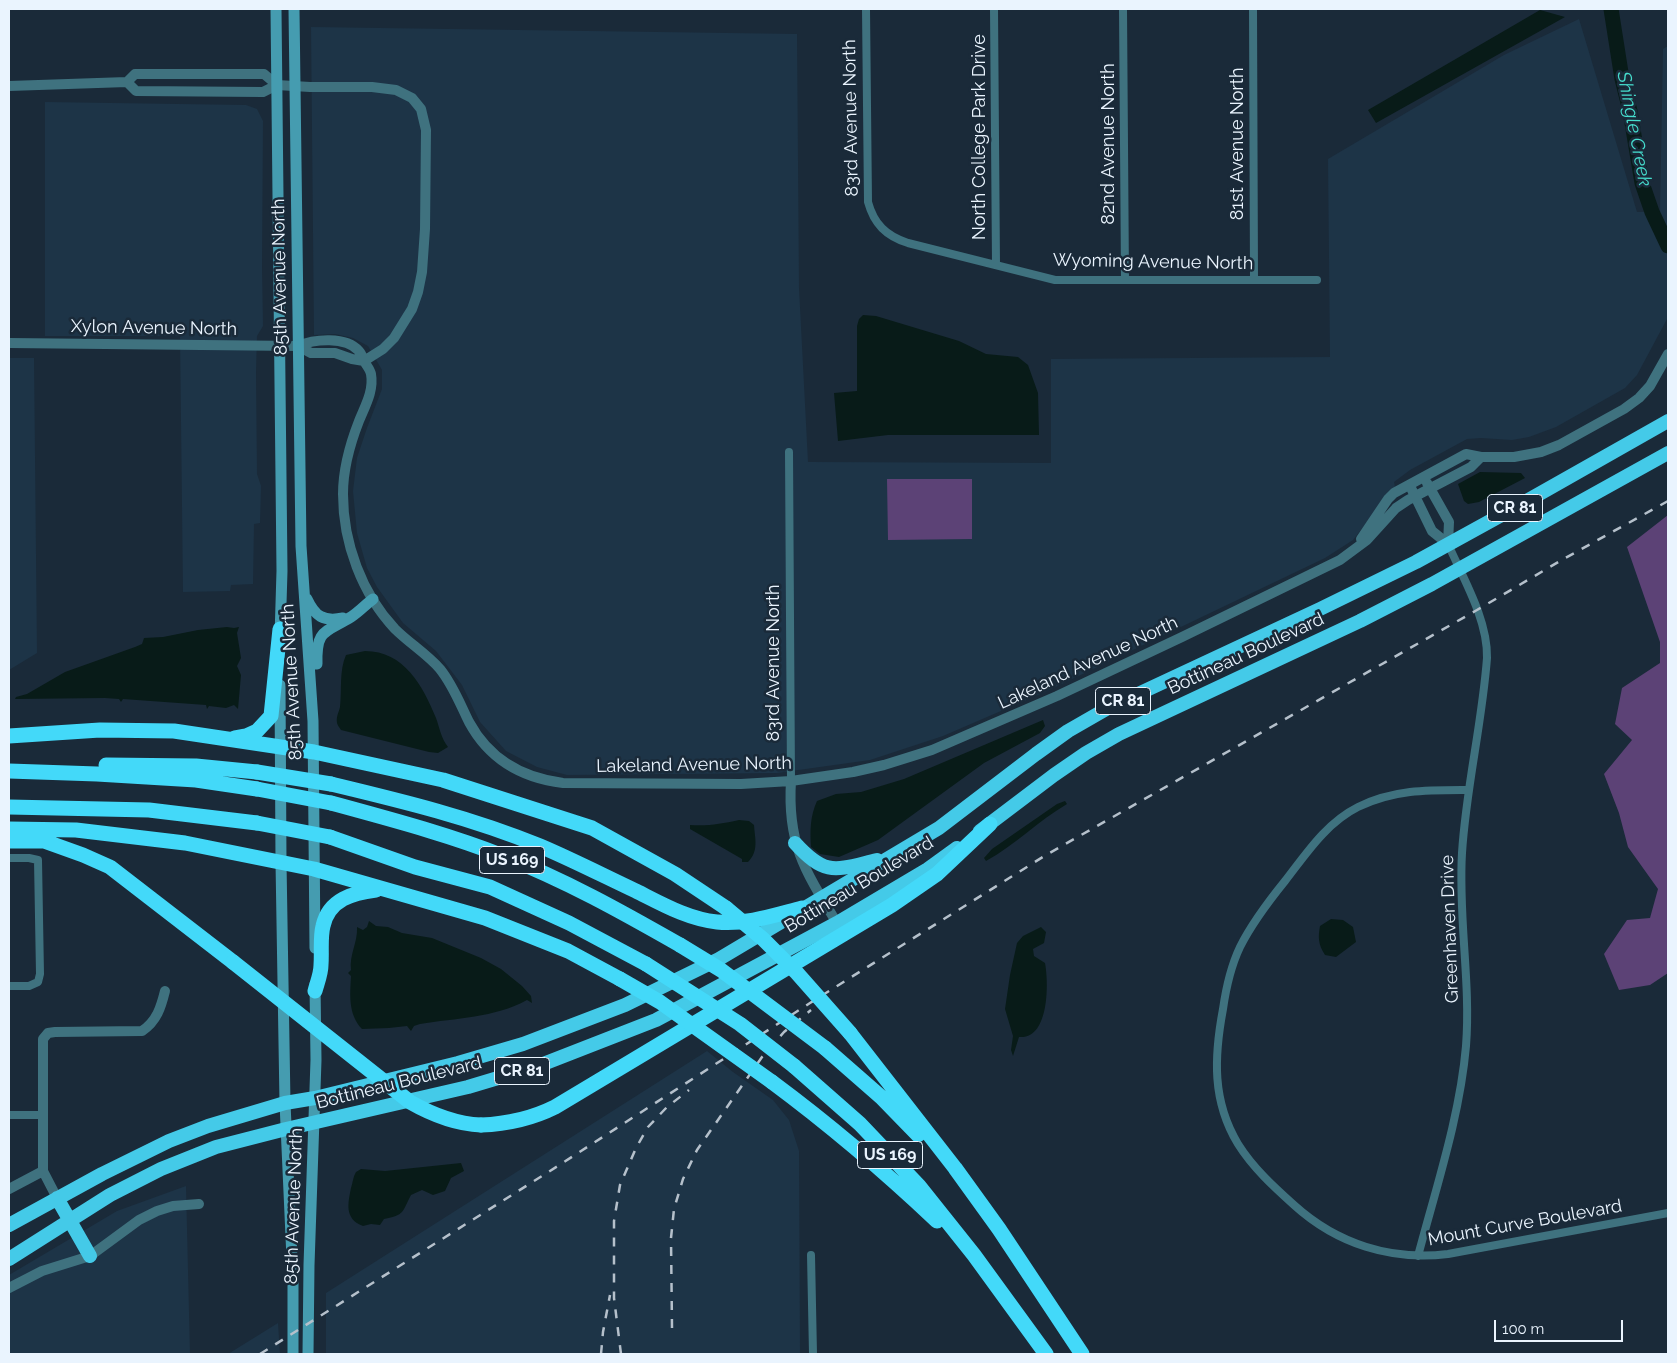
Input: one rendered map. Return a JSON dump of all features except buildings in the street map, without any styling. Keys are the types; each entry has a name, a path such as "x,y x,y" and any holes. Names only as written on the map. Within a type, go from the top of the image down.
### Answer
{"highway":[{"name":"Bottineau Boulevard","path":"57,1198 169,1141 208,1126 285,1103 315,1098 458,1063 524,1044 588,1021 719,960 802,908 939,828 1036,754 1108,708 1416,562 1668,421"},
{"name":"Bottineau Boulevard","path":"9,1259 110,1195 161,1168 216,1147 468,1087 538,1066 656,1020 837,922 928,869 1054,775 1086,753 1119,734 1360,621 1459,570 1668,453"},
{"path":"231,739 246,736 257,731 271,716 280,629"},
{"path":"9,736 100,730 174,731 314,752 442,780 592,828 675,874 726,908 763,939 797,973 850,1034 955,1168 999,1229"},
{"path":"45,772 108,765 196,766 257,772 330,784 449,814 500,831 568,858 672,909 695,917 715,922 736,923 802,908"},
{"name":"US 169","path":"9,771 196,780 331,803 428,830 504,856 592,896 721,970 825,1048 881,1097 944,1164 999,1229 1082,1354"},
{"name":"US 169","path":"9,807 149,810 257,823 330,837 415,867 490,887 570,923 646,964 740,1024 794,1066 832,1099 919,1186 974,1255 1046,1354"},
{"path":"9,841 44,842 83,855 110,867 410,1102 426,1111 445,1118 481,1125 520,1121 540,1115 556,1107 892,905 937,874 990,824"},
{"path":"9,829 76,830 184,843 314,869 485,918 568,951 660,1002 772,1082 822,1120 878,1167 974,1255"},
{"path":"795,843 816,864 828,869 851,867 890,857"},
{"path":"315,991 321,967 322,927 329,911 340,901 357,892 383,888"},
{"path":"57,1198 90,1256"},
{"name":"CR 81","path":"9,1225 57,1198"}],"main road":[{"name":"85th Avenue North","path":"276,9 282,561 280,629 281,862 285,1103 293,1281 293,1354"},
{"name":"85th Avenue North","path":"294,9 301,546 313,707 314,752 315,1098 308,1354"},
{"path":"305,595 315,613 319,616 335,620 352,616"},
{"path":"313,707 318,680 318,643 327,630 352,616 372,599"}],"street":[{"name":"83rd Avenue North","path":"866,9 866,188 871,214 878,225"},
{"name":"North College Park Drive","path":"994,9 996,265"},
{"name":"82nd Avenue North","path":"1123,9 1125,280"},
{"name":"81st Avenue North","path":"1253,9 1254,280"},
{"path":"9,86 127,82 135,74 264,74 276,85"},
{"path":"127,82 136,91 263,92 276,85 372,87 396,90 412,98 421,108 426,130 425,229 422,272 415,301 406,321 383,349 364,360 352,359 334,353 311,353 298,346"},
{"name":"Wyoming Avenue North","path":"878,225 897,240 1055,280 1317,280"},
{"name":"Xylon Avenue North","path":"9,343 298,346"},
{"name":"Lakeland Avenue North","path":"1359,544 1388,499 1394,493 1466,454 1481,457 1527,456 1559,445 1640,398 1650,386 1668,354"},
{"name":"Lakeland Avenue North","path":"364,360 371,373 371,387 348,453 343,494 347,534 356,566 372,599 394,627 440,670 451,686 480,741 508,765 544,781 563,783 741,784 791,781 853,772 884,765 952,742 1093,679 1344,557 1359,544 1367,540 1396,508 1414,496 1471,467 1481,457"},
{"name":"83rd Avenue North","path":"789,452 790,808 795,843 803,865 837,922"},
{"path":"1423,477 1449,522 1448,544"},
{"path":"1410,485 1432,532 1448,544"},
{"name":"Greenhaven Drive","path":"1418,1256 1461,1086 1466,1047 1468,1007 1461,892 1462,853 1486,670 1487,648 1477,610 1448,544"},
{"name":"Mount Curve Boulevard","path":"1469,790 1403,792 1380,798 1358,807 1337,820 1320,837 1268,902 1240,948 1230,974 1218,1034 1216,1057 1217,1081 1222,1104 1238,1143 1254,1166 1304,1214 1334,1234 1363,1246 1385,1252 1418,1256 1448,1254 1668,1213"},
{"path":"9,858 38,860 40,974 38,982 29,986 9,986"},
{"path":"57,1198 43,1171 43,1039 48,1034 55,1032 142,1031 149,1026 161,1009 165,991"},
{"path":"9,1115 43,1115"},
{"path":"9,1189 43,1171"},
{"path":"9,1288 42,1271 90,1256 139,1220 156,1211 173,1206 199,1204"},
{"path":"811,1255 813,1354"}],"shaded area":[{"path":"1540,10 1565,17 1376,123 1368,110"},
{"path":"1579,19 1637,212 1660,212 1663,49 1668,46 1668,319 1637,375 1625,388 1556,427 1529,437 1512,440 1467,439 1410,470 1394,482 1395,487 1353,540 1325,558 1045,692 943,736 870,760 777,773 567,775 537,767 506,751 480,722 462,685 436,651 403,623 377,587 367,568 357,533 353,491 357,458 382,389 382,370 368,346 353,338 335,334 314,335 311,27 797,34 799,288 808,462 1051,463 1051,359 1330,357 1328,159 1504,55"},
{"path":"45,102 246,105 257,109 263,121 263,326 257,336 256,372 257,474 261,486 260,523 254,524 253,584 231,585 230,591 183,592 180,336 45,336"},
{"path":"863,315 876,316 959,341 986,354 1018,357 1028,365 1038,393 1039,435 888,435 838,441 834,393 857,391 857,326 859,319"},
{"path":"9,358 34,358 37,653 9,670"},
{"path":"1480,472 1521,473 1525,478 1479,502 1468,504 1464,501 1458,484"},
{"path":"887,479 972,479 972,539 888,540"},
{"path":"1668,515 1668,973 1650,985 1619,990 1604,954 1627,920 1650,918 1658,889 1628,847 1619,813 1604,774 1632,740 1615,724 1622,688 1660,663 1660,642 1627,547"},
{"path":"239,627 237,633 241,658 237,666 241,675 238,709 234,705 226,708 209,706 207,709 206,705 123,699 121,702 119,699 105,698 15,699 65,672 142,644 144,638 163,637 198,630"},
{"path":"365,651 391,657 410,672 425,694 442,737 448,747 438,753 429,752 341,730 338,725 337,716 340,707 344,661 346,655"},
{"path":"1043,720 1045,726 1040,733 984,763 878,840 839,857 820,854 811,847 811,824 817,801 836,794 861,792 904,779"},
{"path":"1065,801 1067,804 986,861 984,858 992,849 1057,804"},
{"path":"739,820 749,821 754,825 755,849 748,862 742,862 742,859 690,829 690,825 715,824"},
{"path":"1331,919 1343,920 1353,927 1356,942 1336,957 1325,955 1319,941 1320,926"},
{"path":"369,921 376,926 388,927 402,933 432,938 481,958 501,969 522,986 531,996 532,1003 527,1000 488,1014 420,1024 414,1026 411,1031 407,1026 362,1029 352,1011 350,997 351,976 348,973 351,970 351,959 357,927 363,930 367,927"},
{"path":"1041,927 1046,932 1044,943 1033,949 1034,956 1045,963 1047,984 1045,1009 1036,1030 1029,1036 1019,1037 1013,1056 1011,1050 1013,1036 1005,1009 1010,975 1017,943 1023,936"},
{"path":"707,1051 773,1100 789,1120 799,1151 800,1354 326,1354 326,1293"},
{"path":"461,1163 464,1171 451,1178 445,1191 433,1195 422,1190 411,1195 402,1212 396,1216 384,1219 380,1225 371,1224 363,1226 357,1223 350,1215 348,1205 351,1188 356,1172 361,1169 385,1171"},
{"path":"186,1186 190,1354 9,1354 9,1275 117,1211"},
{"path":"278,1323 280,1354 228,1354"}],"waterway":[{"name":"Shingle Creek","path":"1611,9 1642,183 1652,212 1668,246"}],"railway":[{"path":"260,1354 561,1164 810,1003 1046,855 1668,501"},
{"path":"672,1328 671,1238 674,1209 683,1179 697,1150 762,1057 784,1032 811,1010"},
{"path":"621,1354 614,1298 614,1221 620,1185 636,1148 648,1127 667,1107 689,1090"},
{"path":"601,1354 610,1295"}]}
